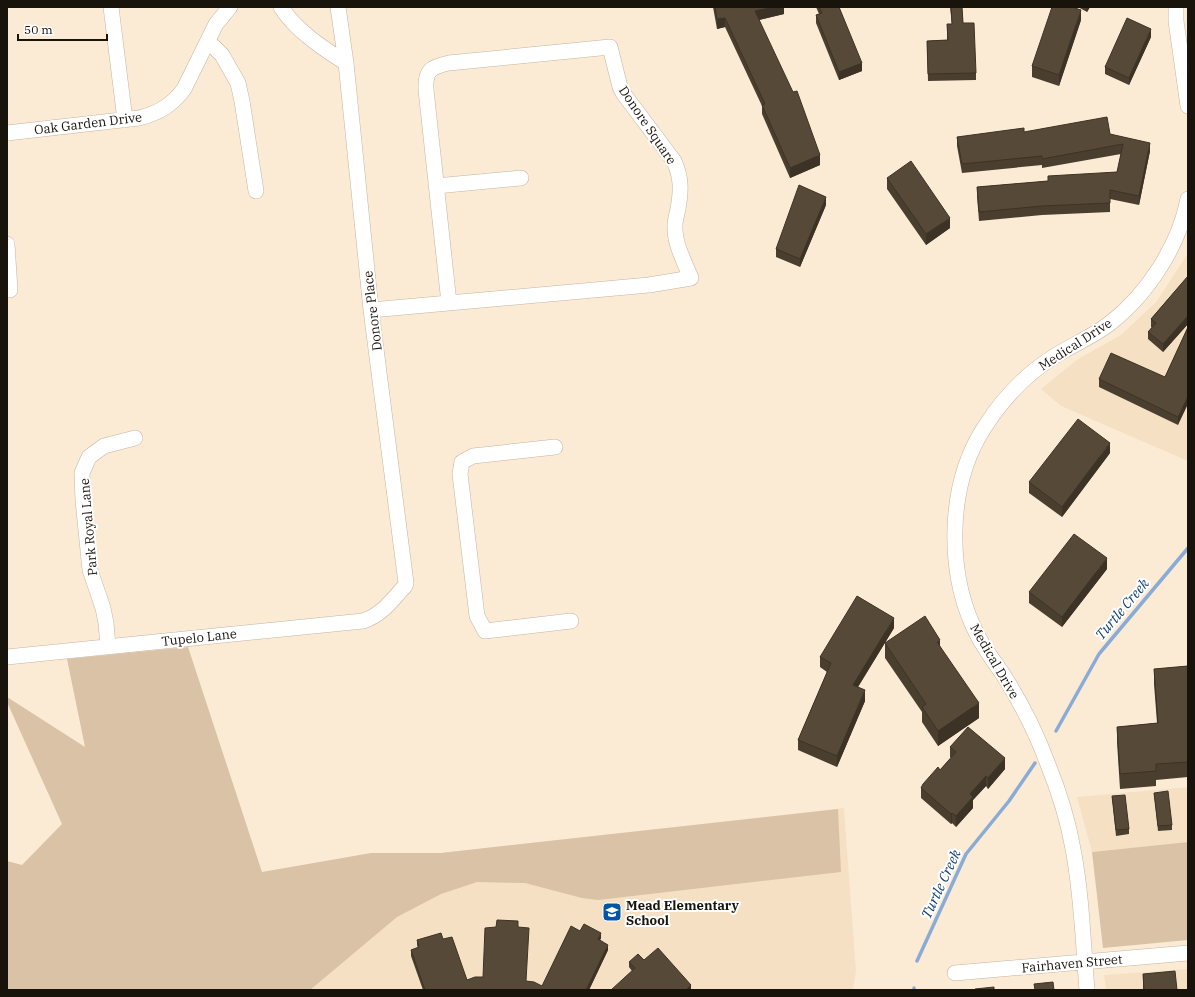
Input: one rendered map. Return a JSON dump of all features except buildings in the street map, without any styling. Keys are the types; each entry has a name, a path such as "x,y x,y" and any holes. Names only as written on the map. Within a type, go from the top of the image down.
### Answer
{"street":[{"path":"111,7 125,120"},
{"name":"Oak Garden Drive","path":"7,133 125,120 151,115 171,104 178,98 190,80 216,24 230,7"},
{"path":"281,7 285,14 316,44 346,63"},
{"name":"Donore Place","path":"338,7 346,63 371,310 406,583 386,607"},
{"path":"1176,7 1176,21 1188,106"},
{"path":"208,41 222,55 238,83 256,191"},
{"name":"Donore Square","path":"371,310 449,303 649,285 690,278 675,233 681,188 674,161 623,93 620,87 610,47 436,66 428,75 426,82 449,303"},
{"path":"436,186 521,178"},
{"name":"Medical Drive","path":"1087,990 1077,873 1073,848 1048,762 1029,720 1005,678 978,638 967,609 957,571 954,536 959,496 964,474 972,451 983,430 995,413 1025,378 1057,354 1089,337 1121,314 1159,270 1180,228 1188,199"},
{"path":"7,244 10,290"},
{"name":"Park Royal Lane","path":"108,646 104,608 90,570 83,500 82,473 90,457 104,446 135,438"},
{"path":"555,447 473,456 462,462 460,474 477,616 485,631 571,621"},
{"name":"Tupelo Lane","path":"7,656 363,621 372,618 386,607"},
{"name":"Fairhaven Street","path":"955,973 1188,953"}],"shaded area":[{"path":"1188,253 1188,461 1061,406 1041,389 1078,359 1121,335 1157,301"},
{"path":"188,647 262,872 371,853 441,853 838,809 841,872 598,900 582,898 525,883 477,882 441,894 397,917 310,990 7,990 7,861 22,865 62,824 7,702 7,697 85,747 67,659"},
{"path":"1188,787 1188,842 1092,852 1077,797"},
{"name":"Mead Elementary School","path":"844,808 856,971 853,990 284,990 441,853"},
{"path":"1188,842 1188,940 1103,948 1092,852"},
{"path":"1188,969 1188,990 1106,990 1104,975"}],"waterway":[{"name":"Turtle Creek","path":"1056,731 1099,654 1188,548"},
{"name":"Turtle Creek","path":"917,961 966,854 1009,801 1035,763"}],"place":[{"name":"Mead Elementary School","path":"612,912"}]}
